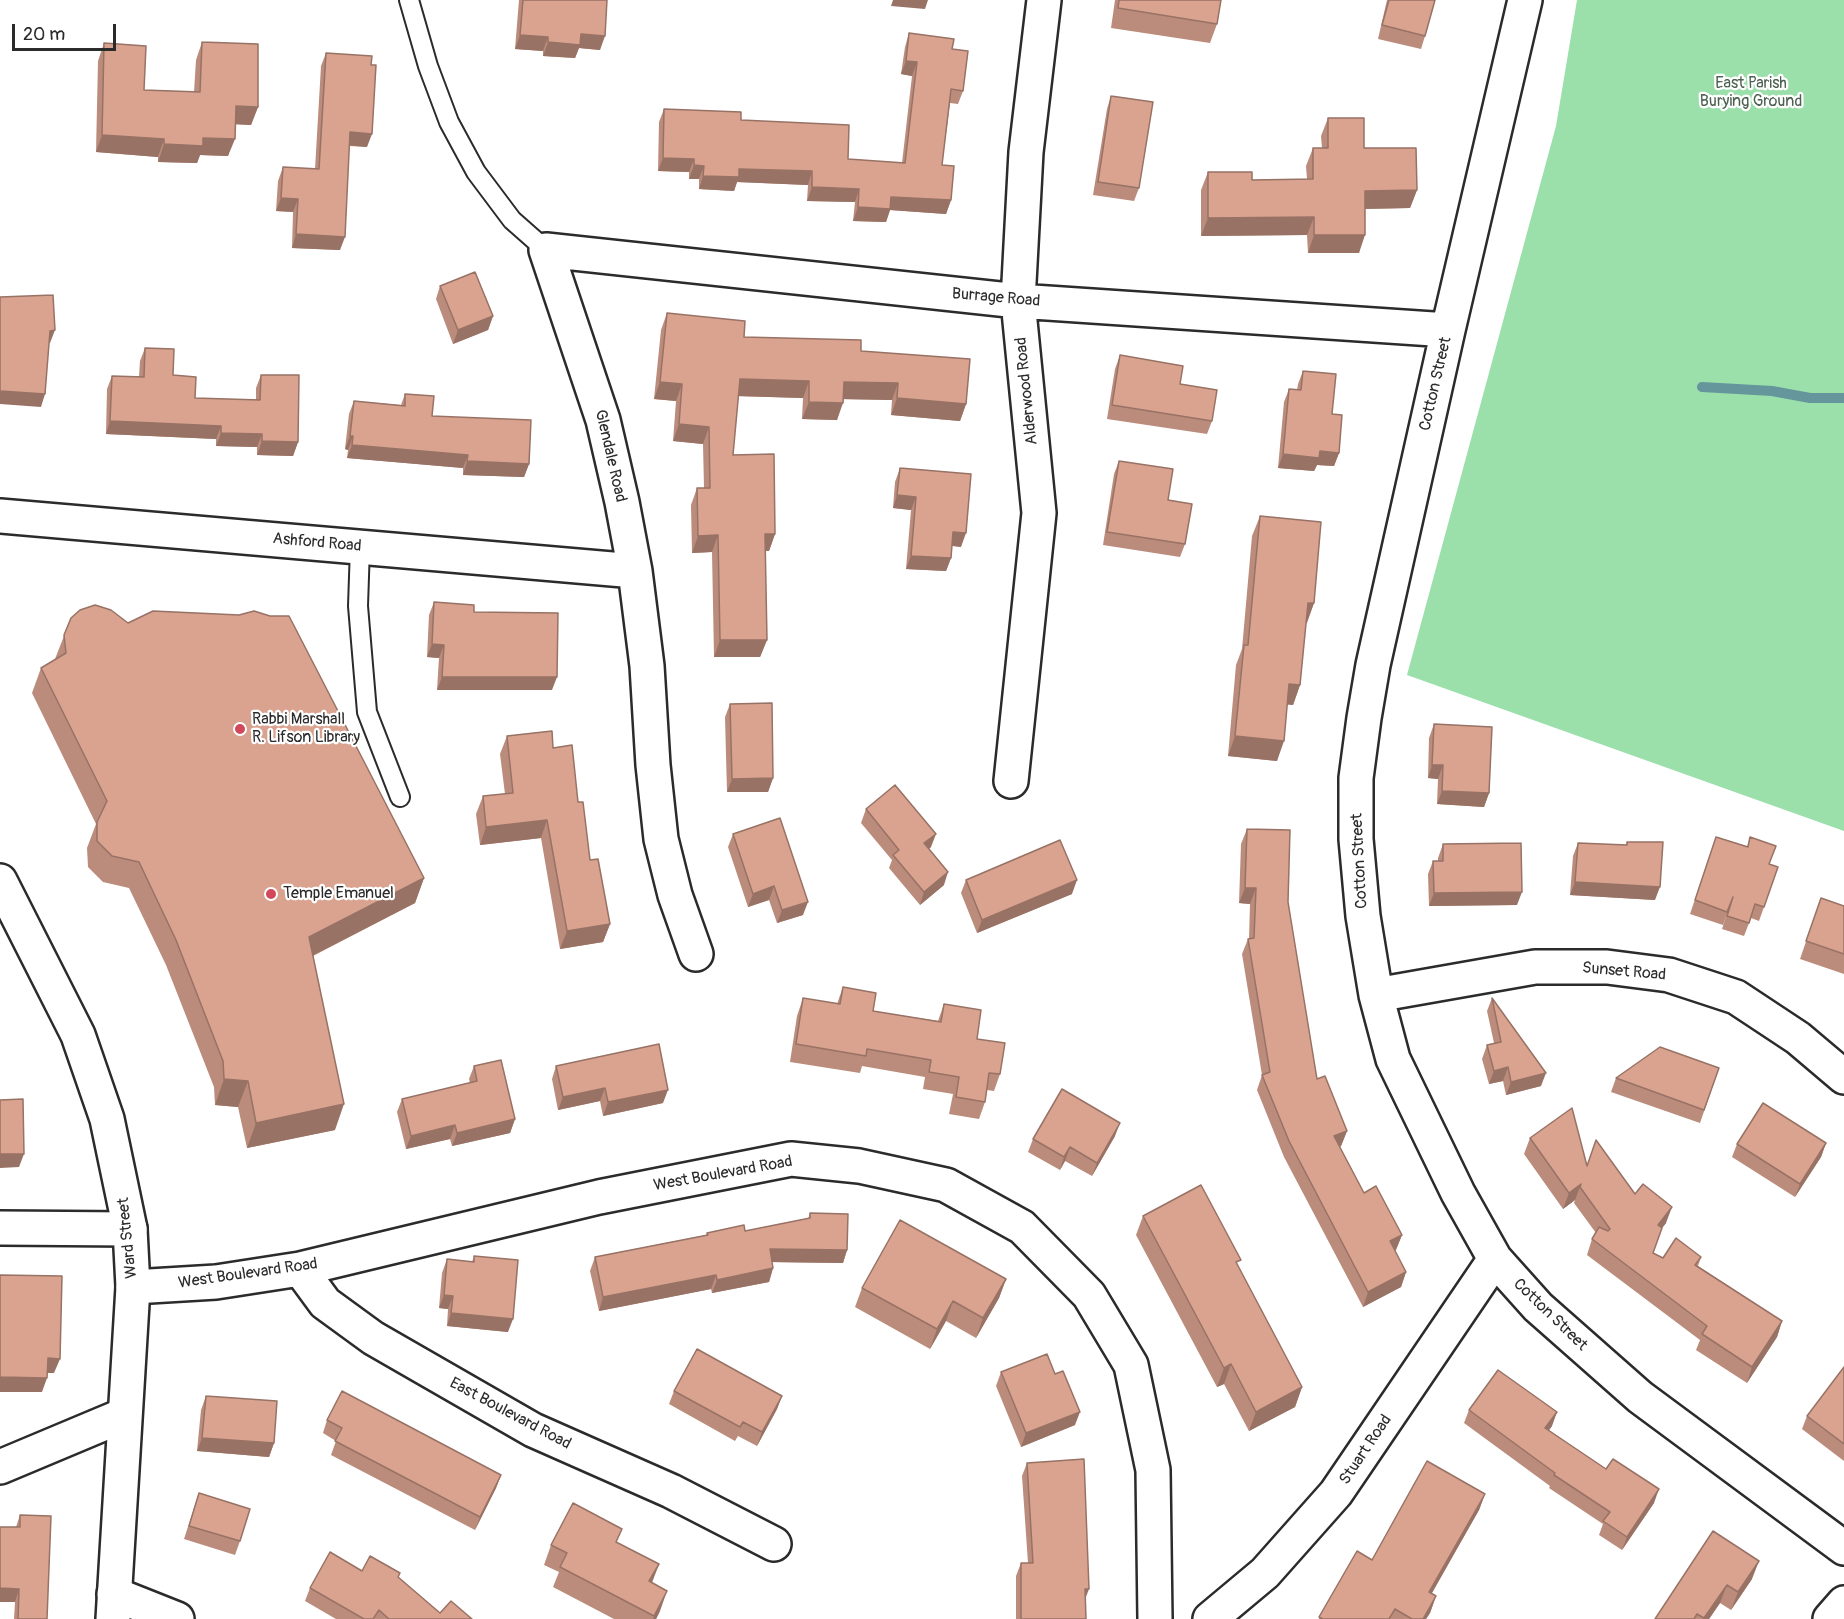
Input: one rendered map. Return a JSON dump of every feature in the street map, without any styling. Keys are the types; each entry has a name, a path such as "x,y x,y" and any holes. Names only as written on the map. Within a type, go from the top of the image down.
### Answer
{"street":[{"name":"Alderwood Road","path":"1011,781 1040,513 1018,301 1026,152 1044,0"},
{"name":"Cotton Street","path":"1525,0 1373,665 1356,778 1356,839 1363,916 1376,995 1393,1059 1458,1193 1495,1259 1538,1307 1640,1397 1844,1548"},
{"name":"Burrage Road","path":"546,250 1018,301 1448,330"},
{"name":"Glendale Road","path":"546,250 603,420 635,571 647,666 653,765 661,839 675,895 696,954"},
{"name":"Ashford Road","path":"0,516 635,571"},
{"name":"Ward Street","path":"0,881 78,1035 107,1119 130,1229 133,1287 114,1606"},
{"name":"Sunset Road","path":"1376,995 1535,968 1607,968 1669,975 1736,997 1798,1038 1844,1077"},
{"name":"West Boulevard Road","path":"133,1287 216,1282 300,1269 599,1197 791,1159 859,1166 946,1185 1022,1227 1089,1294 1131,1365 1153,1470 1155,1619"},
{"path":"0,1228 130,1229"},
{"name":"Stuart Road","path":"1210,1619 1265,1574 1336,1493 1495,1259"},
{"name":"East Boulevard Road","path":"300,1269 325,1304 383,1343 533,1430 671,1491 774,1544"},
{"path":"0,1467 124,1415"},
{"path":"1830,1619 1844,1603"},
{"path":"114,1606 177,1619"}],"lane":[{"path":"409,0 428,66 449,122 476,172 512,220 546,250"},
{"path":"360,547 358,606 367,712 400,797"}],"green space":[{"name":"East Parish Burying Ground","path":"1577,0 1844,0 1844,831 1407,675 1556,126"}],"building":[{"path":"523,0 607,0 605,36 581,34 580,45 548,42 548,37 520,35"},
{"path":"1119,0 1221,0 1217,24 1118,8"},
{"path":"1389,0 1435,0 1425,36 1382,25"},
{"path":"909,33 954,39 952,49 968,51 963,91 951,89 942,165 954,166 951,200 891,197 890,209 858,207 859,189 812,187 812,171 739,169 739,177 703,176 704,166 694,165 694,159 663,158 664,109 741,112 741,120 849,125 848,159 905,163 917,62 906,61"},
{"path":"202,42 258,44 258,107 236,106 235,139 203,138 203,146 164,144 164,139 102,135 104,43 146,46 144,90 200,92"},
{"path":"326,53 372,56 371,65 376,65 372,134 350,132 345,237 296,234 298,199 281,198 283,167 319,169"},
{"path":"1111,96 1153,102 1139,188 1098,182"},
{"path":"1328,118 1364,118 1364,148 1416,148 1417,190 1365,191 1365,235 1314,235 1314,217 1208,218 1208,172 1252,172 1252,180 1313,179 1313,148 1328,148"},
{"path":"475,272 493,316 458,330 440,286"},
{"path":"53,295 55,330 50,331 45,394 0,391 0,297"},
{"path":"667,313 745,321 744,337 861,340 861,351 970,359 966,404 897,398 898,383 844,382 843,403 809,402 809,381 740,379 733,455 774,454 775,534 765,534 767,640 720,640 718,535 698,536 697,488 710,488 709,427 679,424 682,384 660,382"},
{"path":"145,348 174,349 173,375 196,377 195,398 260,400 261,375 299,375 298,442 262,441 262,434 221,433 221,426 110,421 112,376 144,377"},
{"path":"1120,355 1183,366 1180,384 1217,390 1212,421 1112,405"},
{"path":"1303,371 1336,374 1332,414 1342,415 1339,453 1320,451 1319,458 1283,454 1289,389 1301,390"},
{"path":"405,394 434,396 432,416 531,420 529,464 467,461 468,455 352,445 353,436 350,436 354,401 405,406"},
{"path":"1119,461 1173,469 1168,500 1192,504 1185,544 1107,532"},
{"path":"900,468 971,474 966,533 953,532 951,558 911,556 916,497 897,495"},
{"path":"1260,516 1321,522 1314,603 1308,603 1300,685 1289,684 1284,741 1235,736 1244,645 1248,645"},
{"path":"434,602 474,605 474,612 558,613 557,677 442,677 444,645 432,644"},
{"name":"Temple Emanuel","path":"95,605 111,610 128,623 153,611 239,615 254,611 270,616 289,616 424,878 309,937 344,1104 256,1123 248,1081 224,1079 223,1061 176,940 139,862 112,856 97,841 97,822 107,801 41,668 66,653 64,635 71,618 80,610"},
{"path":"772,703 773,778 732,779 730,704"},
{"path":"1434,724 1492,727 1489,793 1442,791 1443,765 1432,765"},
{"path":"552,731 553,748 572,745 578,802 583,802 590,860 598,859 610,924 567,931 547,820 486,827 483,796 513,793 507,736"},
{"path":"895,785 936,834 924,843 948,872 924,892 893,855 899,850 866,809"},
{"path":"780,818 808,902 782,910 774,886 753,894 733,834"},
{"path":"1247,829 1290,830 1288,902 1317,1079 1325,1076 1347,1131 1334,1136 1364,1193 1376,1186 1402,1235 1390,1241 1406,1272 1368,1292 1289,1141 1262,1075 1270,1072 1248,939 1254,938 1256,888 1245,888"},
{"path":"1716,837 1748,847 1750,837 1776,846 1769,864 1778,867 1764,907 1755,904 1749,923 1727,916 1733,897 1727,912 1695,900"},
{"path":"1060,840 1077,880 982,920 966,880"},
{"path":"1627,842 1663,842 1660,887 1575,882 1578,843 1627,845"},
{"path":"1521,843 1522,892 1434,893 1433,861 1443,861 1443,844"},
{"path":"1821,898 1844,906 1844,954 1806,941"},
{"path":"843,987 876,993 873,1011 941,1022 944,1004 981,1010 977,1039 1005,1043 1000,1074 989,1073 985,1102 956,1097 959,1077 929,1072 931,1060 867,1049 866,1056 796,1044 803,998 840,1004"},
{"path":"1492,998 1546,1073 1511,1082 1508,1067 1494,1071 1487,1045 1501,1042"},
{"path":"659,1044 668,1090 608,1102 605,1088 563,1097 556,1066"},
{"path":"1660,1047 1719,1068 1704,1110 1616,1078"},
{"path":"501,1060 515,1119 457,1133 455,1125 411,1136 402,1099 477,1081 474,1066"},
{"path":"1062,1089 1120,1123 1097,1163 1070,1147 1064,1157 1033,1139"},
{"path":"23,1099 24,1154 0,1154 0,1100"},
{"path":"1763,1103 1826,1143 1800,1184 1737,1144"},
{"path":"1572,1108 1587,1166 1596,1140 1635,1194 1643,1184 1672,1207 1658,1225 1662,1228 1653,1253 1663,1258 1676,1238 1701,1257 1695,1265 1782,1321 1752,1367 1702,1334 1707,1326 1592,1239 1599,1227 1608,1231 1610,1229 1580,1187 1581,1184 1569,1193 1530,1138"},
{"path":"1201,1185 1241,1260 1236,1262 1302,1387 1256,1412 1231,1364 1224,1368 1143,1216"},
{"path":"810,1213 848,1214 847,1250 770,1249 773,1268 717,1280 716,1275 603,1297 595,1257 708,1235 707,1233 744,1225 745,1231 810,1218"},
{"path":"900,1220 1006,1279 983,1318 953,1301 937,1329 862,1288"},
{"path":"474,1256 518,1260 513,1319 451,1313 453,1296 444,1295 447,1259 474,1262"},
{"path":"0,1275 62,1276 60,1359 48,1358 47,1378 0,1377"},
{"path":"697,1349 782,1396 762,1432 743,1422 740,1427 674,1391"},
{"path":"1047,1354 1055,1374 1063,1371 1080,1412 1026,1433 1001,1372"},
{"path":"1844,1367 1844,1444 1807,1416"},
{"path":"1498,1370 1557,1412 1545,1428 1606,1469 1613,1459 1659,1489 1627,1537 1603,1521 1610,1512 1554,1475 1555,1473 1469,1410"},
{"path":"342,1391 501,1475 480,1517 335,1441 342,1428 327,1420"},
{"path":"206,1396 277,1401 274,1443 202,1438"},
{"path":"1084,1459 1089,1589 1085,1589 1086,1619 1021,1619 1021,1563 1033,1563 1027,1463"},
{"path":"1427,1461 1485,1494 1429,1592 1436,1596 1423,1619 1412,1619 1395,1609 1389,1619 1323,1619 1319,1617 1357,1551 1372,1560"},
{"path":"199,1493 250,1509 240,1541 189,1526"},
{"path":"573,1503 622,1529 616,1542 659,1564 649,1581 667,1591 654,1616 560,1567 567,1553 551,1545"},
{"path":"20,1515 51,1516 47,1619 18,1619 19,1589 0,1588 0,1527 20,1527"},
{"path":"1713,1531 1759,1561 1738,1592 1727,1585 1704,1618 1697,1614 1694,1619 1655,1619"},
{"path":"330,1552 362,1571 370,1556 400,1573 398,1577 440,1613 451,1601 472,1619 389,1619 379,1610 373,1619 364,1619 310,1588"}],"waterway":[{"path":"1702,387 1772,391 1810,398 1844,398"}],"place":[{"name":"Rabbi Marshall R. Lifson Library","path":"240,729"},
{"name":"Temple Emanuel","path":"271,894"}]}
